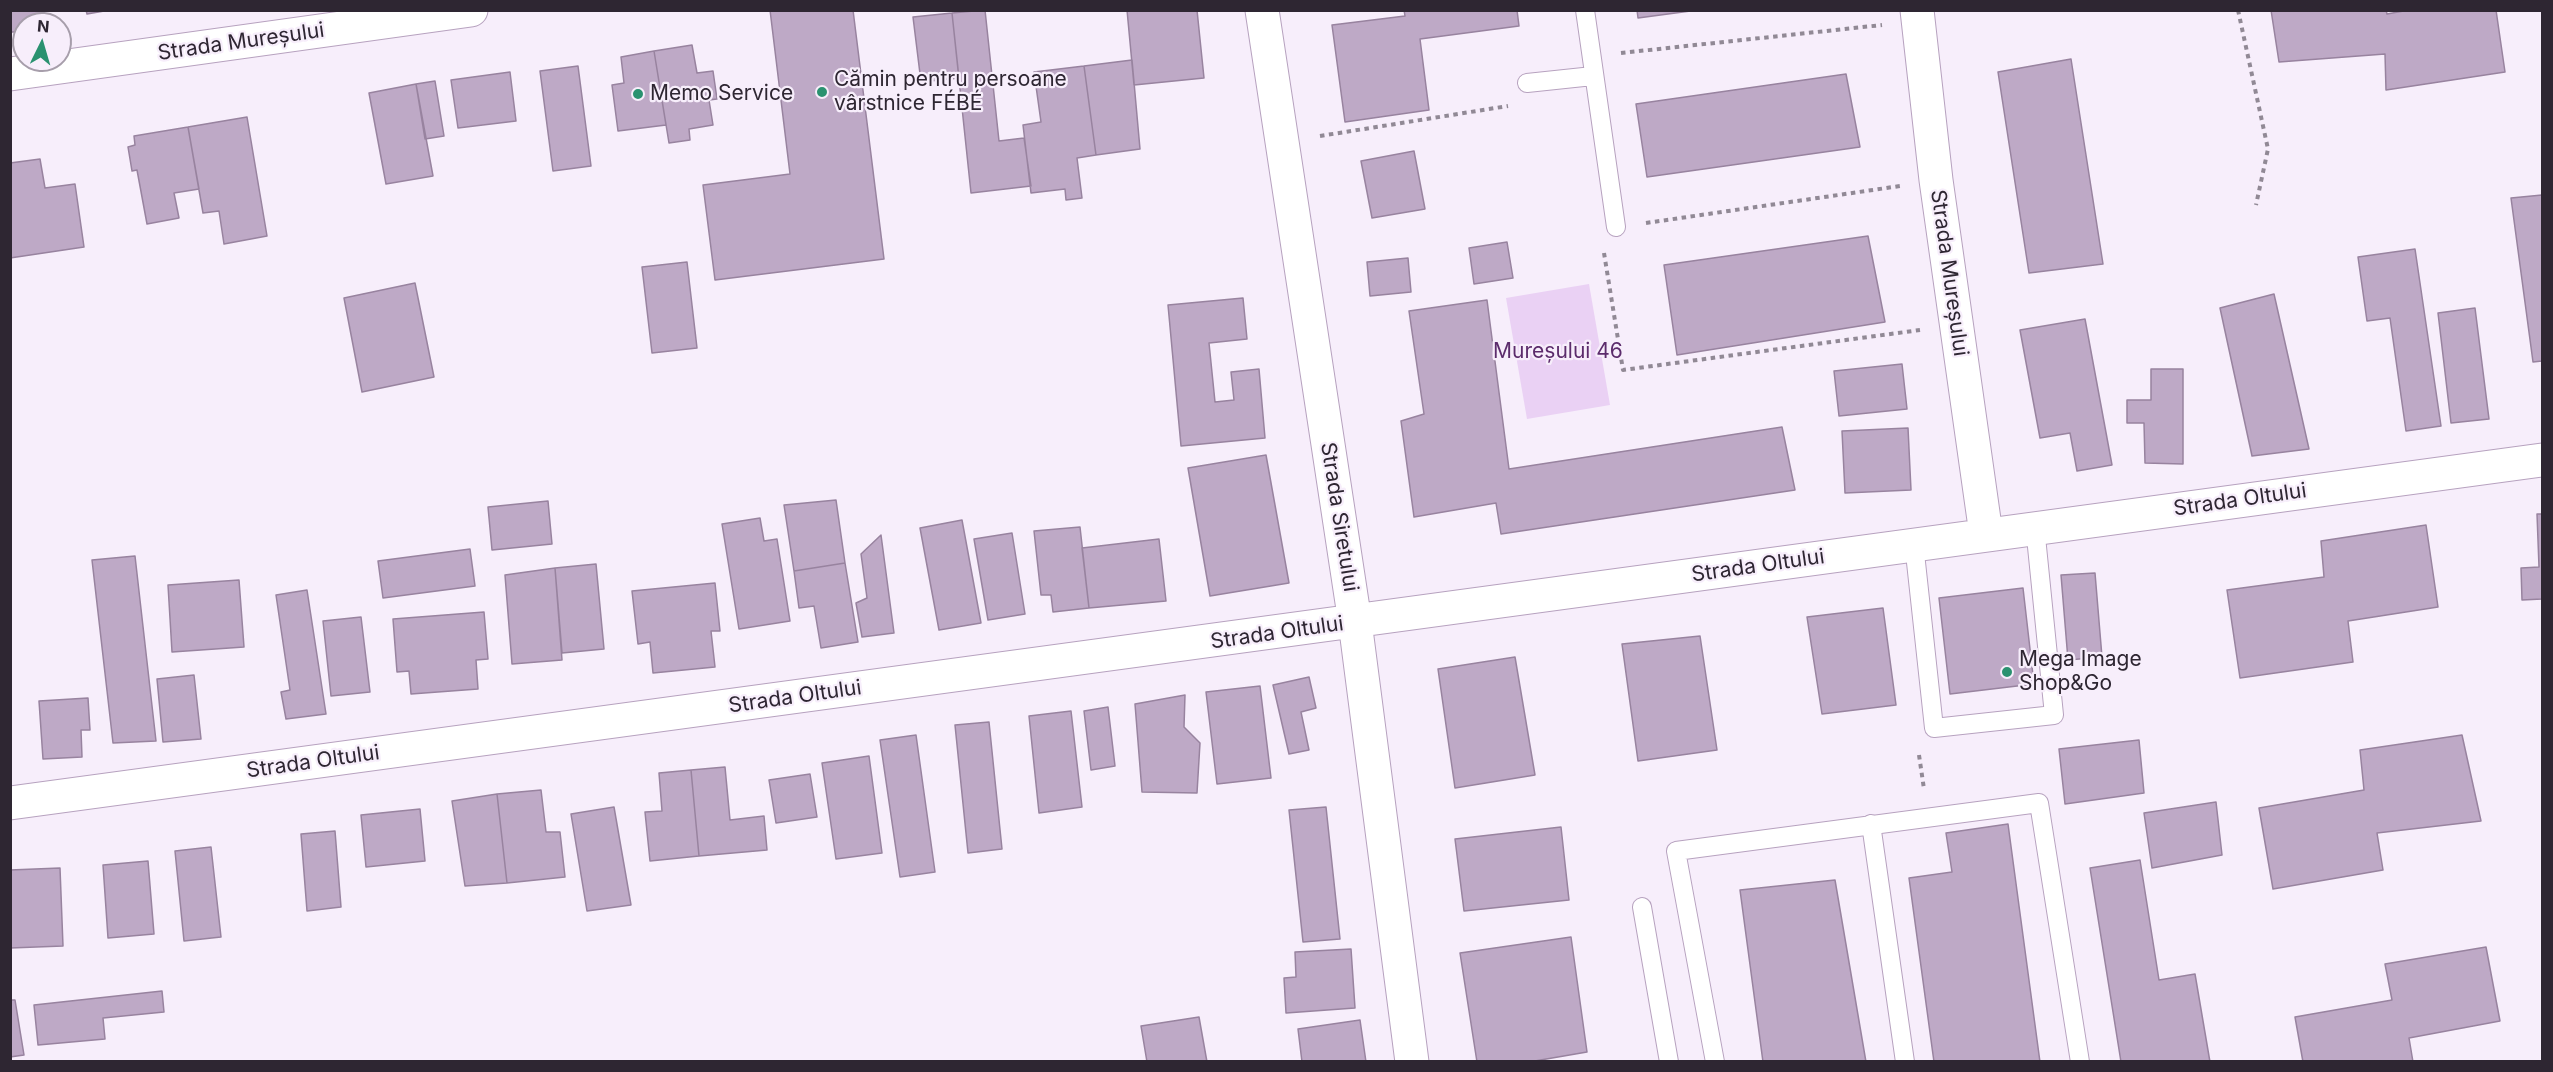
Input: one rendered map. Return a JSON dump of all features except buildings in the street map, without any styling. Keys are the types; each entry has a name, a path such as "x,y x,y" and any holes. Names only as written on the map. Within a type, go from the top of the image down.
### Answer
{"street":[{"name":"Strada Mureșului","path":"10,74 471,10"},
{"name":"Strada Siretului","path":"1262,10 1355,622 1412,1062"},
{"name":"Strada Mureșului","path":"1917,10 1936,180 1986,534"},
{"name":"Strada Oltului","path":"10,803 2542,460"}],"lane":[{"path":"1585,10 1616,227"},
{"path":"1527,83 1593,76"},
{"path":"1914,544 1934,728 2054,716 2036,527"},
{"path":"1715,1062 1676,851 2039,803 2080,1062"},
{"path":"1871,824 1905,1062"},
{"path":"1642,907 1669,1062"}],"path":[{"path":"2238,10 2268,148 2256,205"},
{"path":"1590,57 1871,27"},
{"path":"1282,142 1527,103 1527,83"},
{"path":"1936,180 1600,229 1623,370 1957,325"}],"green space":[{"name":"Mureșului 46","path":"1589,284 1610,405 1527,419 1506,298"}],"place":[{"name":"Cămin pentru persoane vârstnice FÉBÉ","path":"822,92"},
{"name":"Memo Service","path":"638,94"},
{"name":"Mega Image Shop&Go","path":"2007,672"}]}
